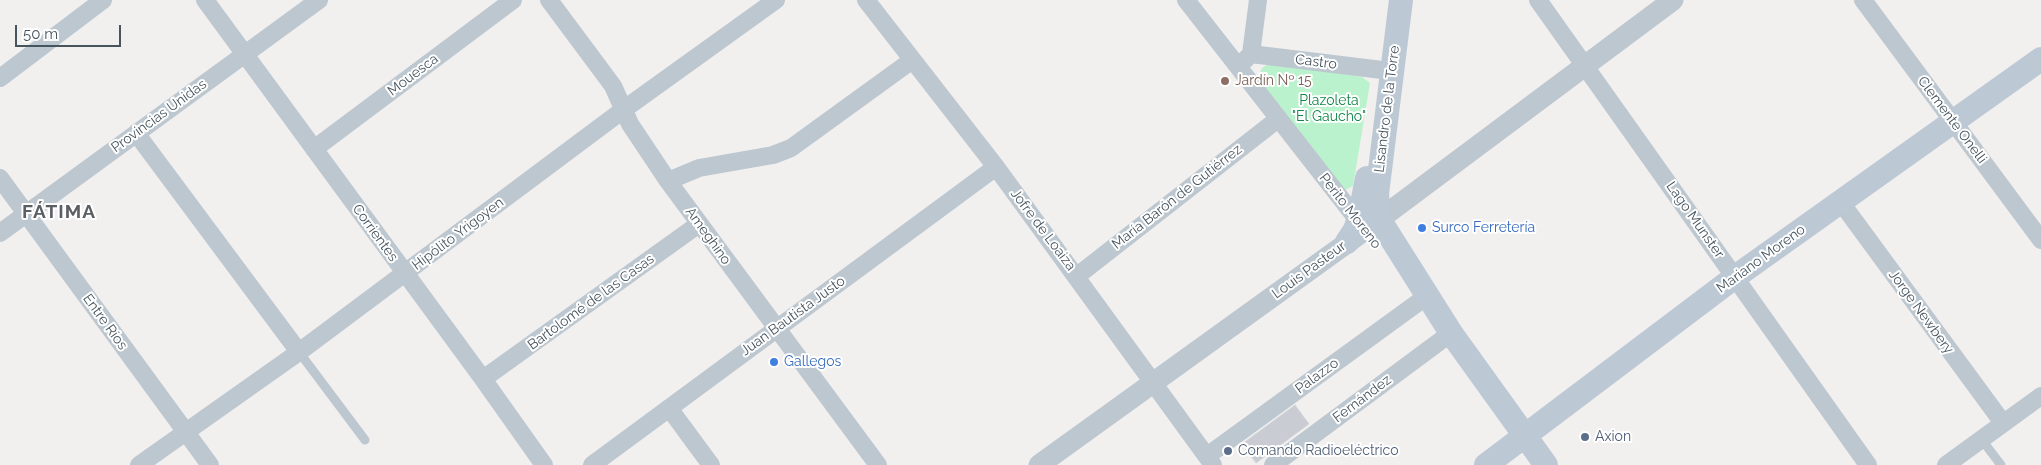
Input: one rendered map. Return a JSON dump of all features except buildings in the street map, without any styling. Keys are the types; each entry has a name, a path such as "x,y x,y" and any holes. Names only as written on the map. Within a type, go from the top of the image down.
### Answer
{"main road":[{"name":"Lisandro de la Torre","path":"1362,228 1365,192 1392,0"},
{"name":"Lisandro de la Torre","path":"1362,228 1377,194 1401,0"},
{"name":"Mariano Moreno","path":"1486,465 1735,277 2041,59"},
{"name":"Perito Moreno","path":"1362,228 1427,296 1451,333 1546,465"}],"street":[{"path":"0,78 103,0"},
{"name":"Corrientes","path":"205,0 544,465"},
{"name":"Provincias Unidas","path":"0,233 319,0"},
{"name":"Mouesca","path":"314,149 513,0"},
{"name":"Ameghino","path":"549,0 612,86 630,124 668,182 878,465"},
{"name":"Hipólito Yrigoyen","path":"139,465 299,352 624,110 776,0"},
{"name":"Jofre de Loaiza","path":"866,0 911,61 996,167 1210,461"},
{"name":"Perito Moreno","path":"1186,0 1362,228"},
{"path":"1239,67 1251,54 1258,0"},
{"name":"Lago Munster","path":"1538,0 1868,465"},
{"name":"Louis Pasteur","path":"1039,465 1586,66 1673,0"},
{"name":"Clemente Onelli","path":"1863,0 2041,240"},
{"name":"Castro","path":"1251,54 1382,70"},
{"path":"668,182 699,168 773,156 791,148 911,61"},
{"name":"María Barón de Gutiérrez","path":"1076,276 1278,118"},
{"path":"136,133 299,352"},
{"name":"Juan Bautista Justo","path":"592,465 996,167"},
{"name":"Entre Ríos","path":"0,178 210,465"},
{"name":"Jorge Newbery","path":"1840,201 2003,423"},
{"name":"Bartolomé de las Casas","path":"483,379 699,224"},
{"name":"Palazzo","path":"1210,461 1427,296"},
{"name":"Fernández","path":"1273,465 1451,333"},
{"path":"1946,465 2041,396"},
{"path":"669,408 711,465"}],"lane":[{"path":"299,352 365,440"},
{"path":"1982,440 2001,465"}],"green space":[{"name":"Plazoleta \"El Gaucho\"","path":"1270,63 1362,77 1370,83 1353,186 1345,190 1258,78 1262,68"}],"place":[{"name":"Jardín Nº 15","path":"1225,81"},
{"name":"Surco Ferretería","path":"1422,228"},
{"name":"Gallegos","path":"774,362"},
{"name":"Axion","path":"1585,437"},
{"name":"Comando Radioeléctrico","path":"1228,451"}],"district":[{"name":"FÁTIMA","path":"59,212"}]}
